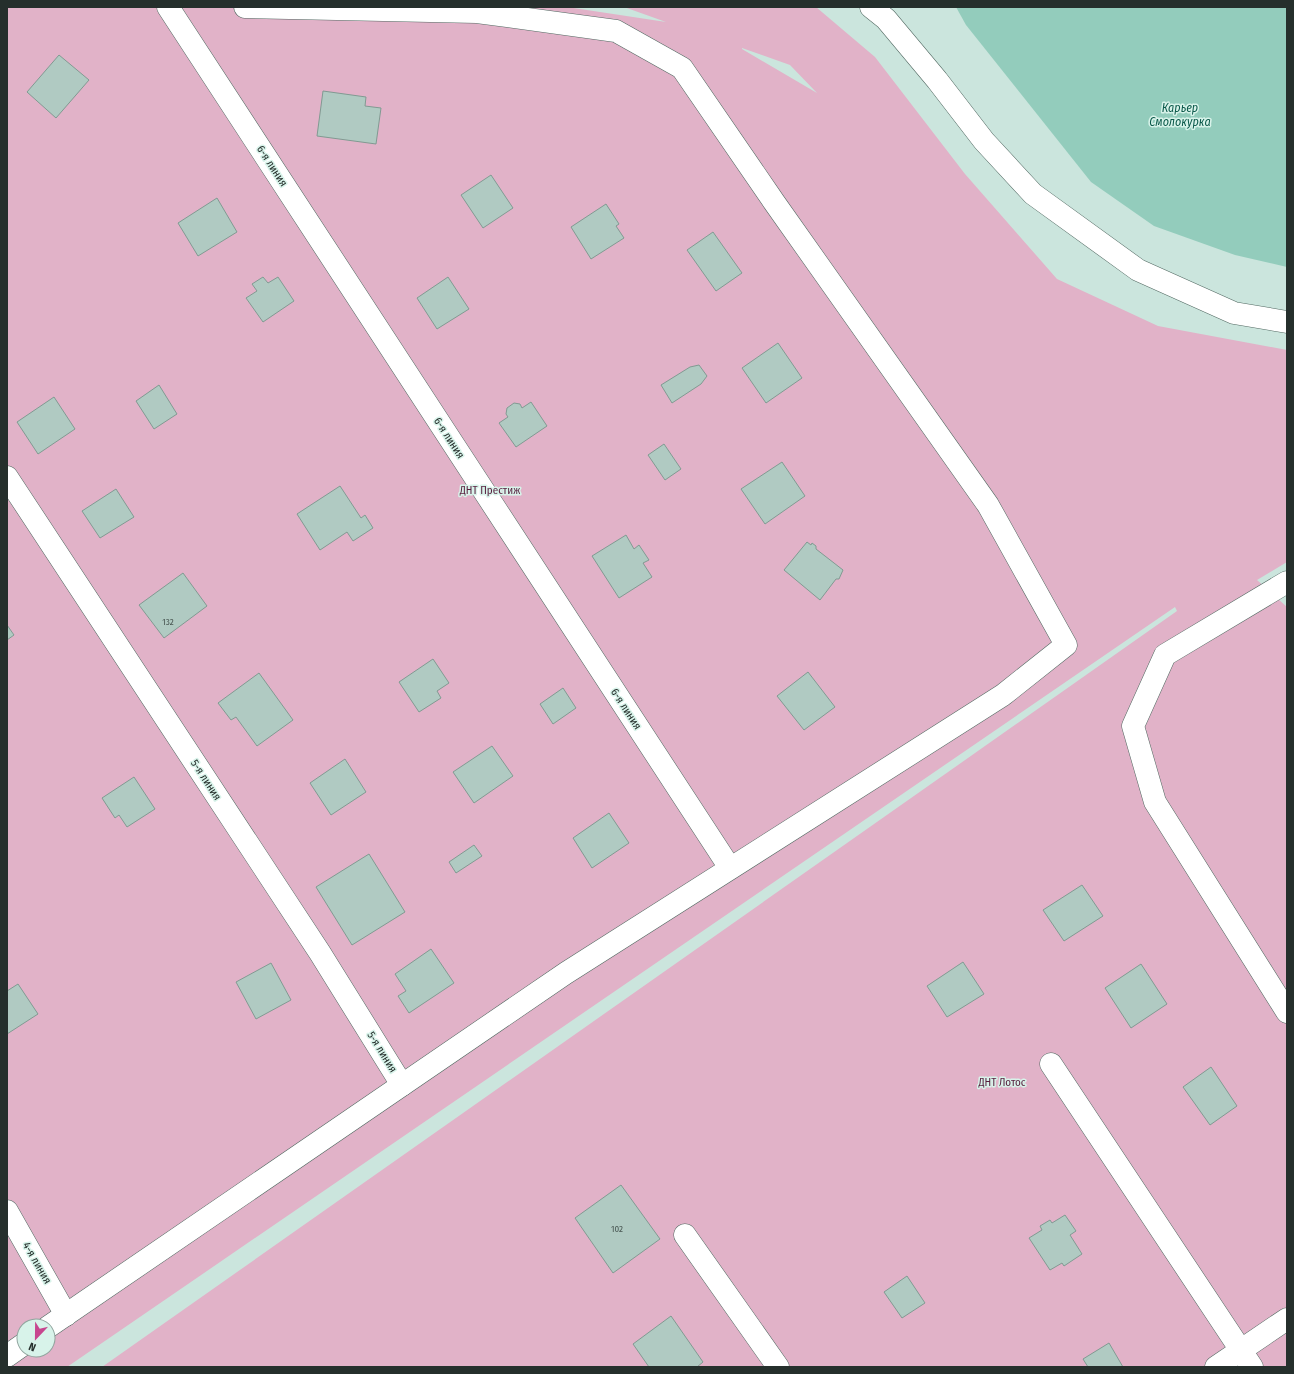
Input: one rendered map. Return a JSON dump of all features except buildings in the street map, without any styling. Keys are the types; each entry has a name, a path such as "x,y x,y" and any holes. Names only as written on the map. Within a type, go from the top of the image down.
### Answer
{"street":[{"name":"6-я линия","path":"168,7 730,868"},
{"path":"56,1321 566,973 1003,695 1066,645 988,505 774,202 682,68 616,31 477,12 245,7"},
{"path":"871,7 886,19 937,80 984,142 1033,194 1138,270 1234,313 1287,322"},
{"name":"5-я линия","path":"7,477 320,953 402,1085"},
{"path":"1287,582 1166,655 1134,726 1155,802 1287,1012"},
{"path":"1051,1064 1246,1359"},
{"name":"4-я линия","path":"7,1211 66,1314"},
{"path":"685,1235 778,1367"},
{"path":"1216,1367 1246,1359 1287,1319"},
{"path":"7,1356 16,1350"}],"green space":[{"name":"ДНТ Престиж","path":"7,7 567,7 666,22 624,7 816,7 875,57 965,174 1057,279 1158,326 1287,350 1287,562 1257,580 1287,607 1287,1367 102,1367 1177,611 1175,607 67,1367 7,1367","holes":["742,48 790,65 817,93"]}],"water":[{"name":"Карьер Смолокурка","path":"956,7 1287,7 1287,267 1235,255 1154,226 1091,182 966,25"}],"park label":[{"name":"ДНТ Лотос","path":"1002,1082"}]}
